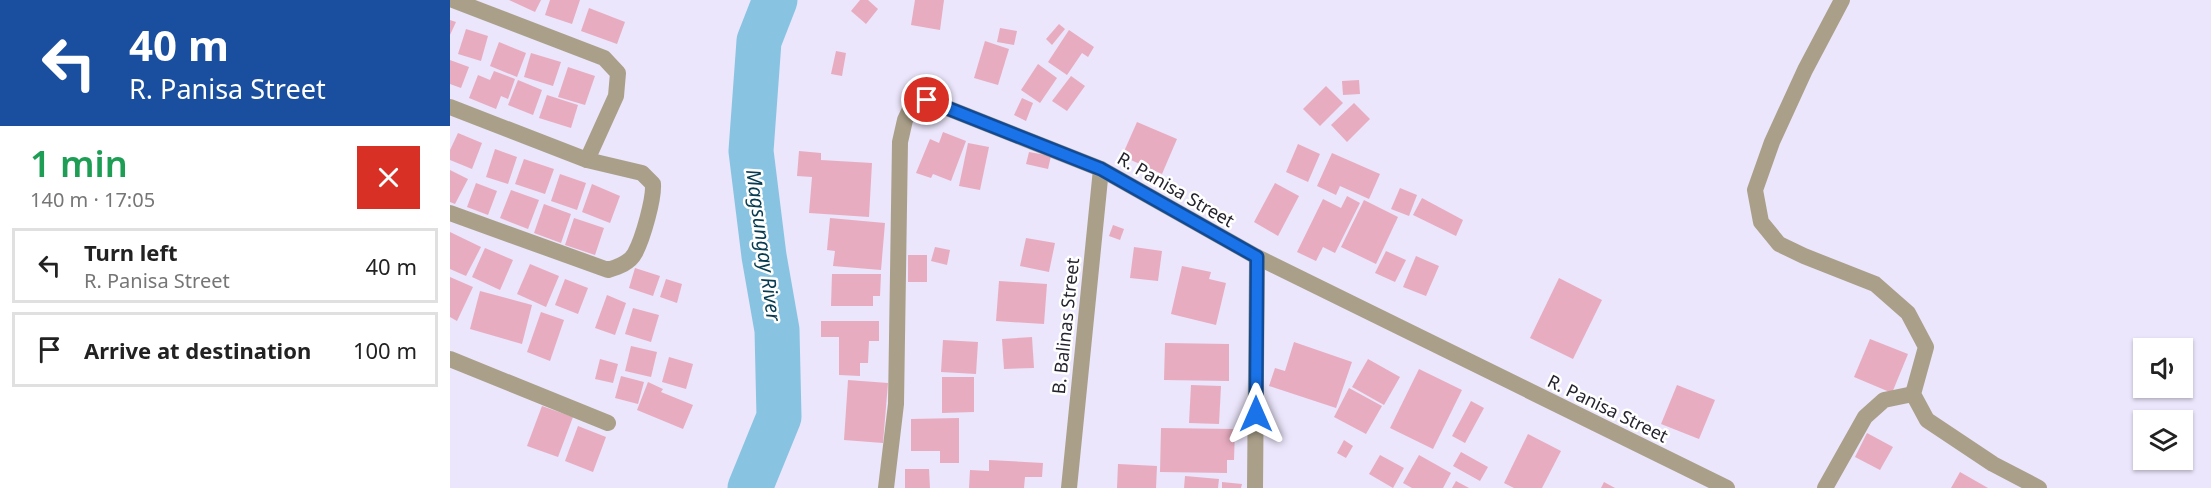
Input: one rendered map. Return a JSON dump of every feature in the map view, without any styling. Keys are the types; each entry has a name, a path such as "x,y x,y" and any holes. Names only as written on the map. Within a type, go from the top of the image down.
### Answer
{"street":[{"path":"453,0 604,58 618,73 616,96 586,160"},
{"path":"1842,0 1805,70 1772,142 1755,190 1761,222 1779,244 1875,284 1908,313 1926,347 1913,394 1927,420 1993,464 2038,488"},
{"name":"R. Panisa Street","path":"886,488 896,404 900,142 905,120 912,105 927,100 1101,169 1257,257 1727,488"},
{"path":"450,107 586,160 642,173 653,184 654,196 635,254 621,267 608,270 450,213"},
{"name":"B. Balinas Street","path":"1069,488 1101,169"},
{"path":"1257,257 1260,486"},
{"path":"450,358 608,423"},
{"path":"1825,488 1865,417 1884,400 1913,394"}],"building":[{"path":"509,0 541,0 535,12"},
{"path":"550,0 580,0 572,24 545,15"},
{"path":"860,0 868,0 878,9 866,24 851,11"},
{"path":"915,0 944,0 940,30 911,25"},
{"path":"589,8 625,22 617,44 581,31"},
{"path":"450,20 456,22 450,35"},
{"path":"1059,24 1065,29 1052,45 1046,39"},
{"path":"1000,28 1017,31 1014,45 997,42"},
{"path":"466,29 488,36 481,61 458,54"},
{"path":"1069,30 1094,47 1088,57 1082,53 1067,75 1048,62"},
{"path":"985,41 1009,49 998,85 974,78"},
{"path":"499,42 526,53 517,77 490,66"},
{"path":"836,51 846,53 842,76 831,74"},
{"path":"531,53 561,62 553,86 524,77"},
{"path":"450,60 469,67 461,88 450,84"},
{"path":"1038,64 1057,78 1040,103 1021,90"},
{"path":"568,67 595,76 585,105 558,97"},
{"path":"494,71 515,79 508,99 501,96 496,109 469,98 478,75 490,80"},
{"path":"1071,76 1085,86 1067,111 1052,101"},
{"path":"518,80 542,90 533,115 508,105"},
{"path":"1359,80 1360,94 1343,95 1342,81"},
{"path":"1326,86 1343,103 1320,126 1303,109"},
{"path":"547,95 578,105 571,128 539,118"},
{"path":"1022,98 1033,103 1026,121 1014,115"},
{"path":"1354,103 1370,119 1347,142 1331,125"},
{"path":"1137,122 1177,139 1162,174 1122,156"},
{"path":"943,132 966,141 951,181 933,174 931,178 916,173 930,139 939,143"},
{"path":"458,133 482,143 472,169 450,160 450,150"},
{"path":"968,143 989,147 980,190 959,186"},
{"path":"1298,144 1320,154 1308,182 1286,172"},
{"path":"495,149 517,157 508,184 486,177"},
{"path":"799,151 821,153 821,160 872,163 869,217 809,213 812,177 797,176"},
{"path":"1029,152 1051,156 1048,169 1026,164"},
{"path":"1332,153 1380,174 1369,199 1340,186 1336,195 1317,186"},
{"path":"524,159 554,169 545,194 515,184"},
{"path":"450,170 468,179 455,204 450,202"},
{"path":"560,174 586,183 577,210 551,201"},
{"path":"476,183 497,191 488,215 467,207"},
{"path":"1275,183 1299,196 1278,236 1254,222"},
{"path":"592,184 620,196 610,223 582,212"},
{"path":"1400,188 1417,195 1409,216 1391,209"},
{"path":"511,190 539,200 528,229 500,218"},
{"path":"1347,196 1360,203 1335,253 1323,247 1316,261 1297,252 1323,199 1341,208"},
{"path":"1422,198 1463,220 1456,236 1413,215"},
{"path":"1364,200 1398,217 1376,264 1341,247"},
{"path":"544,204 571,214 561,243 534,233"},
{"path":"574,218 604,228 595,255 565,245"},
{"path":"830,218 885,223 881,270 833,266 835,251 827,250"},
{"path":"1113,225 1124,229 1120,240 1109,236"},
{"path":"450,232 481,247 466,276 450,269"},
{"path":"1026,238 1055,243 1049,272 1020,266"},
{"path":"935,247 950,250 947,265 931,261"},
{"path":"1134,247 1162,251 1158,281 1130,278"},
{"path":"485,248 513,260 500,290 472,277"},
{"path":"1386,251 1406,260 1395,282 1375,273"},
{"path":"908,255 927,255 927,282 908,282"},
{"path":"1416,256 1439,266 1426,296 1403,287"},
{"path":"530,264 559,276 546,307 517,294"},
{"path":"1182,266 1211,272 1209,279 1226,283 1216,325 1171,314"},
{"path":"635,268 660,276 653,296 629,288"},
{"path":"832,274 881,274 880,296 873,296 873,306 831,306"},
{"path":"450,277 473,287 457,321 450,317"},
{"path":"1559,278 1602,300 1573,359 1530,338"},
{"path":"565,279 588,288 578,314 555,305"},
{"path":"666,279 682,284 677,303 660,297"},
{"path":"999,281 1047,284 1044,324 996,321"},
{"path":"480,291 532,305 522,344 470,329"},
{"path":"607,295 626,303 615,335 595,328"},
{"path":"633,308 659,315 651,342 625,334"},
{"path":"541,312 564,320 550,361 527,352"},
{"path":"821,321 879,321 879,341 869,341 868,363 860,363 860,376 839,375 839,337 821,337"},
{"path":"1032,337 1034,368 1004,369 1002,339"},
{"path":"1870,339 1908,354 1892,393 1854,377"},
{"path":"943,340 978,342 976,374 941,372"},
{"path":"1294,342 1352,362 1336,408 1269,386 1275,368 1285,371"},
{"path":"1165,343 1229,344 1229,381 1164,380"},
{"path":"631,346 657,352 651,377 625,371"},
{"path":"669,357 693,364 686,389 662,382"},
{"path":"600,359 618,364 613,383 595,379"},
{"path":"1368,359 1400,377 1384,405 1352,387"},
{"path":"1419,369 1462,390 1433,449 1390,428"},
{"path":"621,376 644,382 638,404 615,398"},
{"path":"942,377 974,377 974,412 942,413"},
{"path":"848,380 888,383 883,443 844,440"},
{"path":"648,382 663,389 661,392 693,405 683,429 637,410"},
{"path":"1191,385 1221,386 1219,424 1189,423"},
{"path":"1677,385 1715,400 1699,439 1661,424"},
{"path":"1349,388 1382,406 1366,434 1334,417"},
{"path":"1471,401 1484,408 1465,443 1452,436"},
{"path":"542,406 573,417 558,457 527,446"},
{"path":"959,418 959,463 940,463 940,451 911,451 911,419"},
{"path":"578,426 606,437 593,472 565,461"},
{"path":"1161,428 1235,429 1234,460 1227,460 1227,473 1160,472"},
{"path":"1867,433 1893,447 1880,470 1855,457"},
{"path":"1528,434 1561,451 1542,488 1514,488 1504,483"},
{"path":"1344,440 1353,446 1346,458 1337,453"},
{"path":"1461,452 1488,467 1480,481 1453,466"},
{"path":"1380,455 1404,468 1393,488 1369,474"},
{"path":"1419,455 1451,473 1443,488 1412,488 1403,483"},
{"path":"989,460 1043,463 1042,477 1025,477 1024,488 969,488 970,470 989,471"},
{"path":"1118,464 1157,466 1156,488 1117,488"},
{"path":"905,469 929,469 930,488 905,488"},
{"path":"1960,472 1988,488 1951,488"},
{"path":"1185,476 1219,479 1218,488 1184,488"},
{"path":"1456,481 1469,488 1452,488"},
{"path":"1222,482 1242,484 1241,488 1222,488"},
{"path":"1604,482 1615,488 1601,488"}],"waterway":[{"name":"Magsungay River","path":"750,488 779,417 777,330 764,256 751,151 759,41 775,0"}],"route":[{"path":"927,100 1101,169 1257,257 1256,414"}]}
